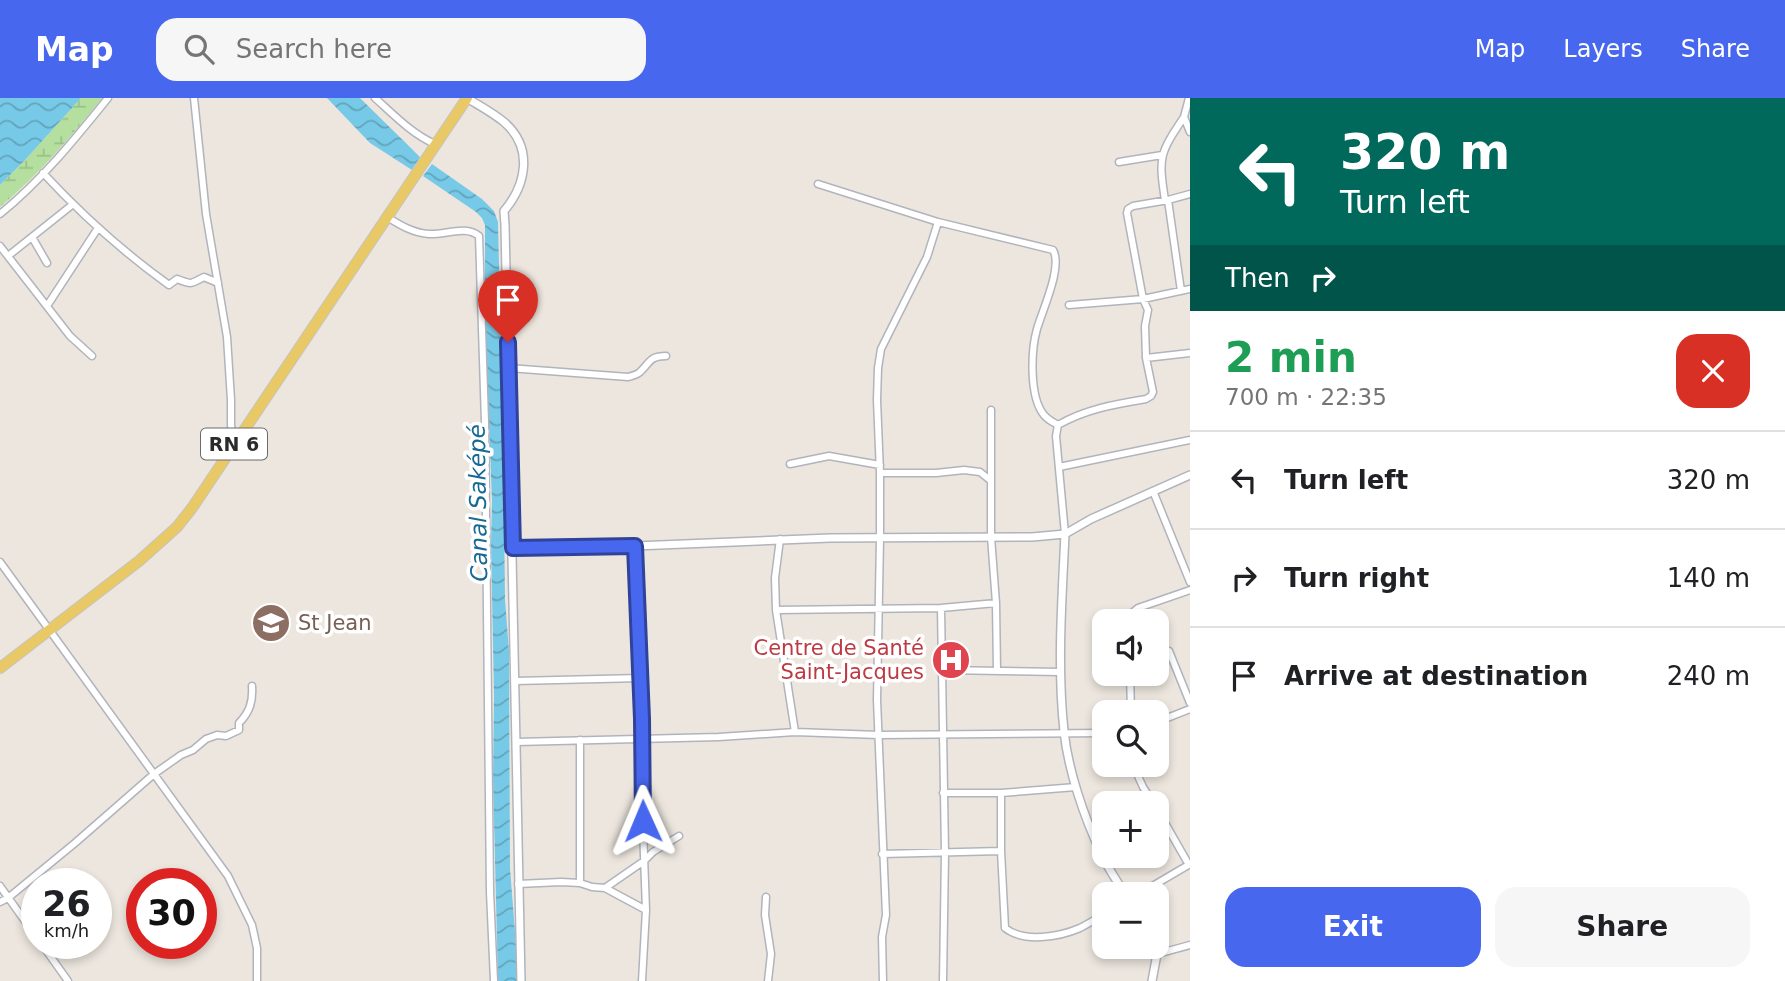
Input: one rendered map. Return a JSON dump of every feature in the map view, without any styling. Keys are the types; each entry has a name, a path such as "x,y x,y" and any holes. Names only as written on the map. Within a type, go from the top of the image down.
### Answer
{"main road":[{"name":"RN 6","path":"0,668 139,561 177,527 467,98"}],"street":[{"path":"0,214 43,173 108,98"},
{"path":"194,98 206,214 227,337 231,425 237,441"},
{"path":"375,98 403,124 434,147"},
{"path":"467,98 504,122 513,132 525,160 519,187 504,211 521,981"},
{"path":"1181,291 1160,170 1162,155 1184,117 1189,98"},
{"path":"1184,117 1190,132"},
{"path":"1119,162 1162,155"},
{"path":"43,173 72,205 137,262 169,285 177,279 195,283 204,277 218,283"},
{"path":"818,184 938,222 1055,252 1054,273 1036,334 1033,374 1034,388 1042,413 1058,425"},
{"path":"1118,882 1101,854 1076,787 1064,733 1060,672 1065,534 1056,436 1058,425 1070,418 1151,396 1153,392 1146,358 1145,326 1148,310 1143,299 1127,213 1133,206 1190,194"},
{"path":"8,256 72,205"},
{"path":"387,217 419,232 440,234 463,230 475,232 479,236 486,469 490,892 494,981"},
{"path":"883,981 882,937 886,915 877,700 880,538 878,368 881,349 927,257 938,222"},
{"path":"47,306 98,228"},
{"path":"32,237 47,263"},
{"path":"0,246 71,335 92,356"},
{"path":"1069,305 1143,299 1190,289"},
{"path":"1146,358 1190,353"},
{"path":"509,368 628,377 639,374 646,363 657,356 666,356"},
{"path":"991,410 990,537 996,603 997,671"},
{"path":"1059,467 1190,440"},
{"path":"790,464 829,456 880,469 936,473 964,470 979,472 990,480"},
{"path":"513,548 635,546 780,539 1032,537 1065,534 1091,519 1190,475"},
{"path":"1153,491 1190,582"},
{"path":"780,539 775,578 776,610 795,732"},
{"path":"635,546 643,740 646,910 642,981"},
{"path":"0,562 228,876 252,925 257,948 257,981"},
{"path":"1136,609 1190,590"},
{"path":"776,610 879,610 996,603"},
{"path":"941,608 945,853 943,981"},
{"path":"1169,651 1190,703"},
{"path":"942,670 1060,672"},
{"path":"515,681 641,678"},
{"path":"0,902 75,843 154,774 206,739 217,735 226,736 239,730 239,723 248,714 253,696 252,686"},
{"path":"1169,717 1190,709"},
{"path":"516,742 643,740 795,732 879,735 1092,733"},
{"path":"580,740 580,883"},
{"path":"943,793 1001,793 1076,787"},
{"path":"1001,793 1005,928 1011,933 1039,937 1080,928 1092,921"},
{"path":"1160,882 1189,865 1169,830"},
{"path":"605,888 679,836"},
{"path":"882,854 1001,850"},
{"path":"518,884 561,882 605,888 646,910"},
{"path":"0,886 21,916"},
{"path":"766,897 765,915 771,954 768,981"},
{"path":"1169,948 1190,945"},
{"path":"52,959 67,981"},
{"path":"1152,981 1155,959"}],"green space":[{"path":"81,98 102,98 54,155 0,207 0,185"}],"water":[{"path":"0,98 81,98 0,185"},
{"path":"327,98 360,98 420,157 412,170 370,143"},
{"path":"432,164 482,199 494,211 498,222 505,599 509,651 510,868 516,981 498,981 493,780 492,501 485,325 485,225 476,212 423,176"}],"place":[{"name":"St Jean","path":"271,623"},
{"name":"Centre de Santé Saint-Jacques","path":"951,660"}],"route":[{"path":"508,342 513,548 635,546 641,678 643,821"}],"water label":[{"name":"Canal Saképé","path":"478,503"}]}
